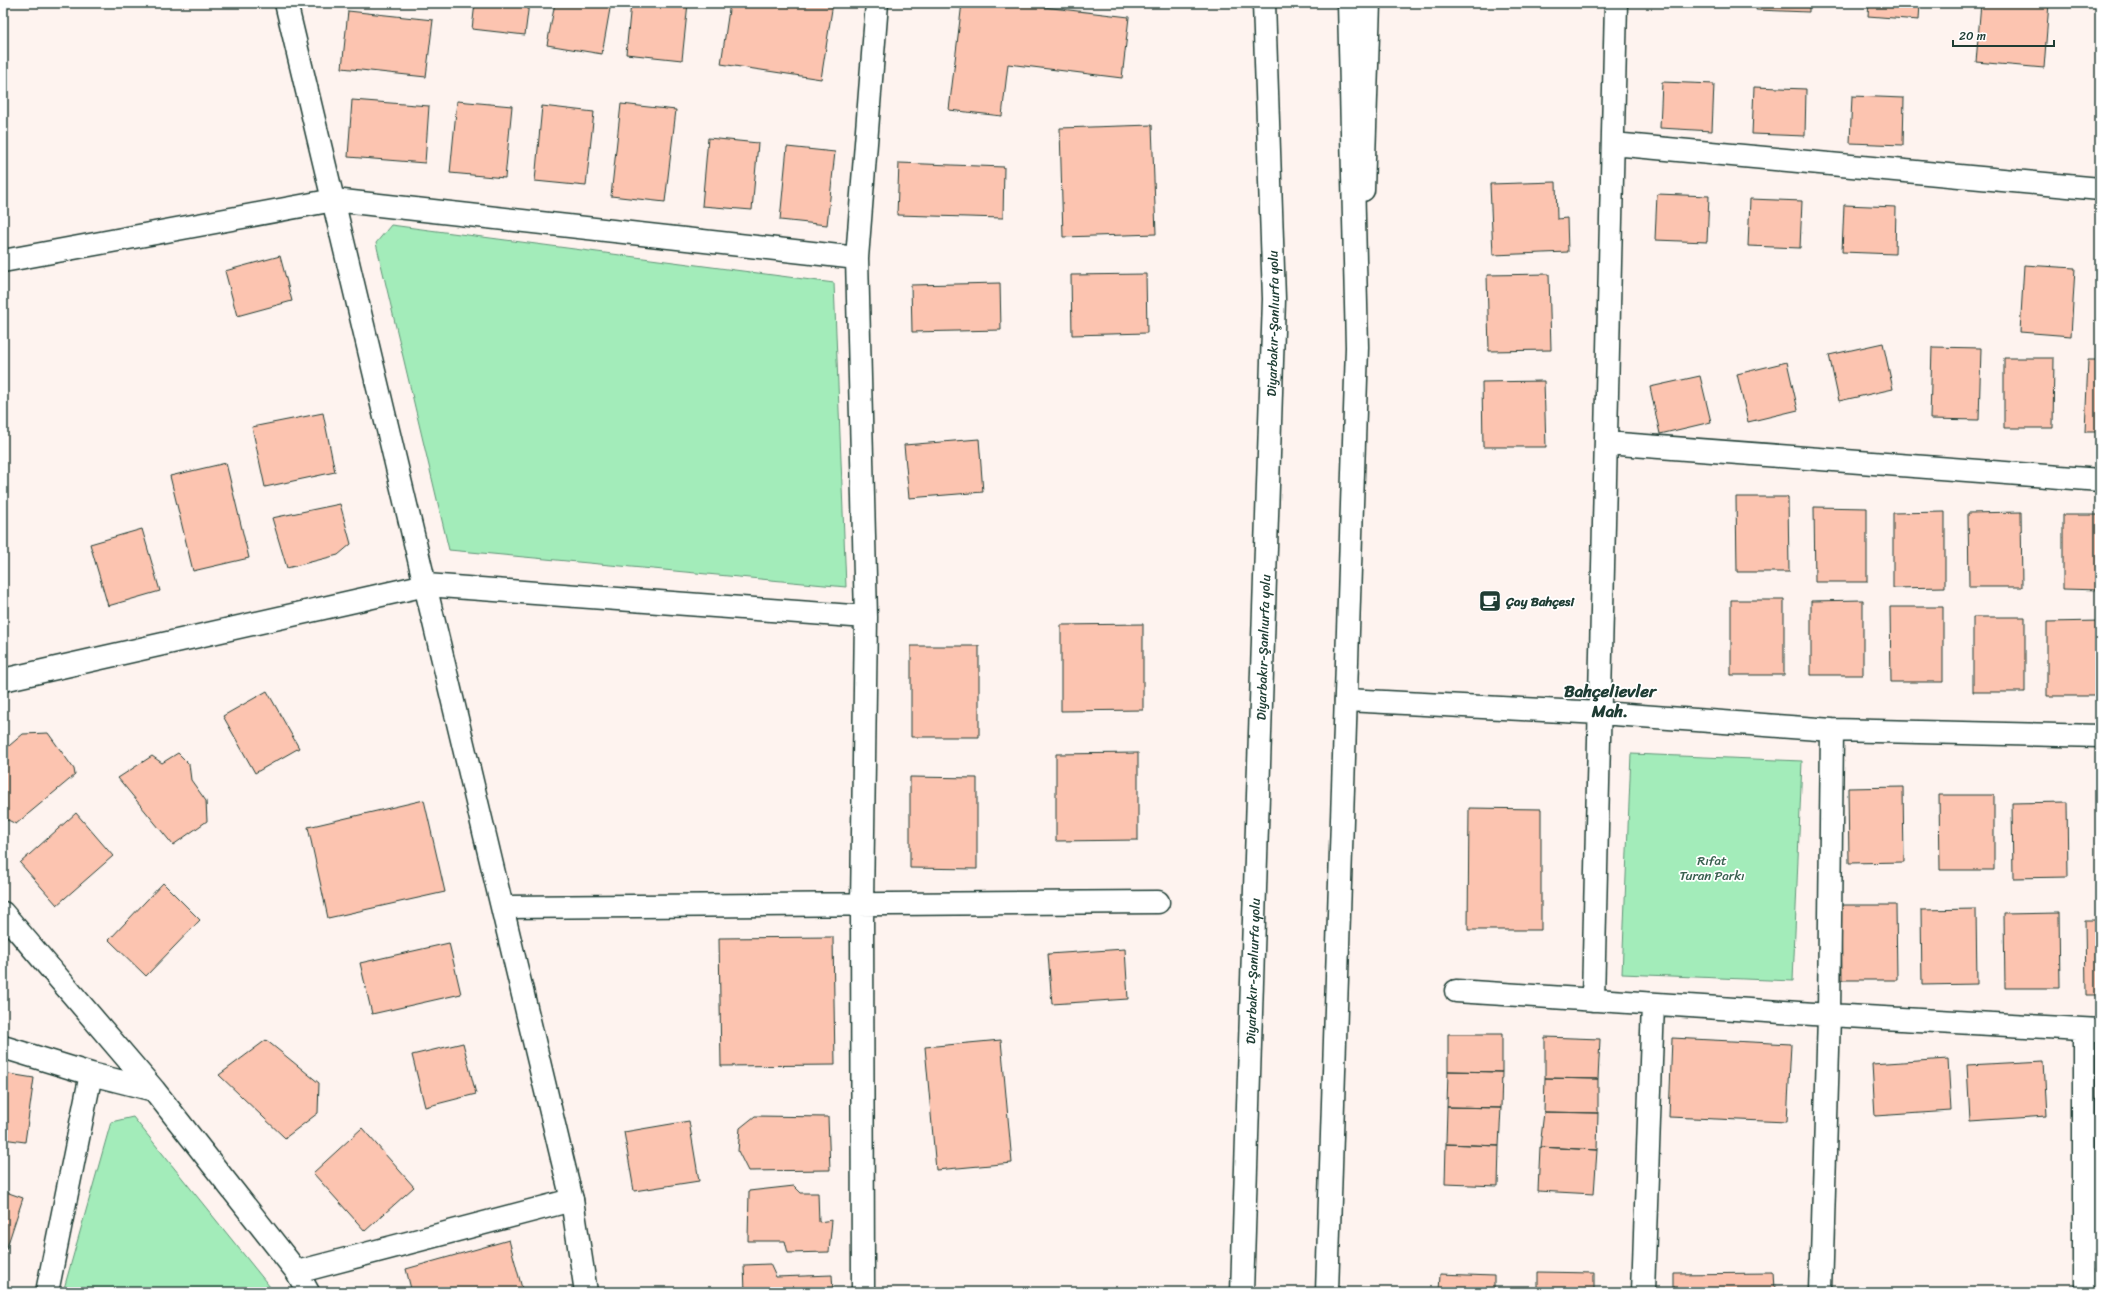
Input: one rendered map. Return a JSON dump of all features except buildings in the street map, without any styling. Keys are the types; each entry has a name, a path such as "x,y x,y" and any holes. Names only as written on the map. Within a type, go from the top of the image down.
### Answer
{"main road":[{"path":"286,3 572,1200 586,1292"},
{"path":"863,1292 862,904 866,617 857,258 877,3"},
{"name":"Diyarbakır-Şanlıurfa yolu","path":"1242,1292 1274,299 1264,3"},
{"path":"1349,3 1357,347"},
{"path":"1327,1292 1369,3"},
{"path":"1593,1000 1616,3"},
{"path":"1613,144 2100,189"},
{"path":"3,261 334,200 857,258"},
{"path":"1606,443 2100,480"},
{"path":"3,680 426,585 866,617"},
{"path":"1346,700 1600,713 1832,730 2100,736"},
{"path":"1821,1292 1829,1015 1832,730"},
{"path":"503,907 1158,902"},
{"path":"3,913 154,1090 297,1272 308,1292"},
{"path":"1456,991 2092,1030 2084,1292"},
{"path":"1643,1292 1653,1004"},
{"path":"3,1046 92,1074 154,1090"},
{"path":"46,1292 92,1074"},
{"path":"297,1272 572,1200"}],"green space":[{"path":"391,225 834,283 846,587 449,550 376,243"},
{"name":"Rıfat Turan Parkı","path":"1631,754 1802,761 1793,981 1622,974"},
{"path":"133,1117 274,1292 63,1292 111,1122"}],"place":[{"name":"Çay Bahçesi","path":"1490,601"}],"district":[{"name":"Bahçelievler Mah.","path":"1610,701"}]}
